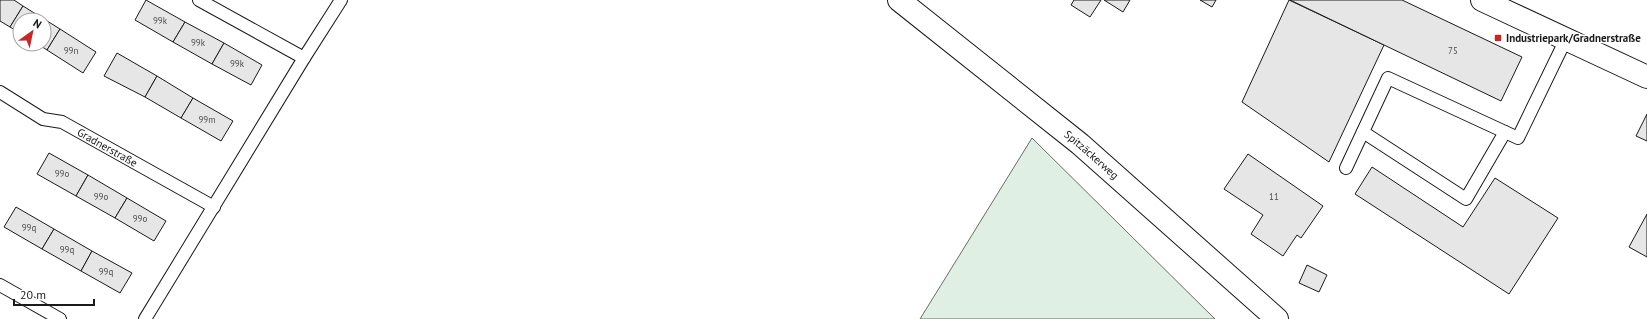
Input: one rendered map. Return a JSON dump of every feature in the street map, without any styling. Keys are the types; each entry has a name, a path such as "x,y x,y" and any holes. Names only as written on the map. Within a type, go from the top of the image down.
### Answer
{"street":[{"name":"Spitzäckerweg","path":"899,0 1080,144 1277,319"},
{"path":"1482,0 1647,76"}],"lane":[{"path":"199,0 304,58"},
{"path":"145,319 341,0"},
{"path":"1346,168 1388,78 1518,138 1566,39"},
{"name":"Gradnerstraße","path":"0,92 43,119 62,122 214,207"},
{"path":"1363,132 1466,199 1505,132"},
{"path":"0,285 60,319"}],"green space":[{"path":"1032,138 1215,319 920,319"}],"building":[{"path":"0,0 14,0 23,6 19,12 12,12 12,24 10,27 0,21"},
{"path":"146,0 185,22 173,42 135,20"},
{"path":"1074,0 1101,0 1090,17 1071,5"},
{"path":"1104,0 1130,0 1123,12"},
{"path":"1200,0 1216,0 1212,7"},
{"path":"1289,0 1384,45 1329,162 1242,102"},
{"path":"1290,0 1402,0 1522,57 1501,101"},
{"path":"23,6 33,12 19,12"},
{"path":"185,22 224,43 212,64 173,42"},
{"path":"52,24 60,29 52,42"},
{"path":"60,29 96,52 83,73 50,52 52,52 52,42"},
{"path":"224,43 262,65 251,85 212,64"},
{"path":"117,53 157,76 145,97 104,76"},
{"path":"157,76 193,98 181,118 145,97"},
{"path":"193,98 233,121 221,141 181,118"},
{"path":"1647,114 1647,141 1636,136"},
{"path":"49,153 88,175 76,196 37,174"},
{"path":"1248,154 1323,206 1301,238 1297,235 1283,256 1251,234 1263,215 1224,189"},
{"path":"1372,167 1463,227 1495,178 1558,218 1509,294 1355,194"},
{"path":"88,175 127,198 115,218 76,196"},
{"path":"127,198 166,221 154,241 115,218"},
{"path":"16,207 54,229 42,249 4,227"},
{"path":"1647,214 1647,257 1629,247"},
{"path":"54,229 92,251 81,271 42,249"},
{"path":"92,251 132,273 120,293 81,271"},
{"path":"1307,265 1327,275 1319,292 1299,283"}],"place":[{"name":"Industriepark/Gradnerstraße","path":"1498,38"}]}
